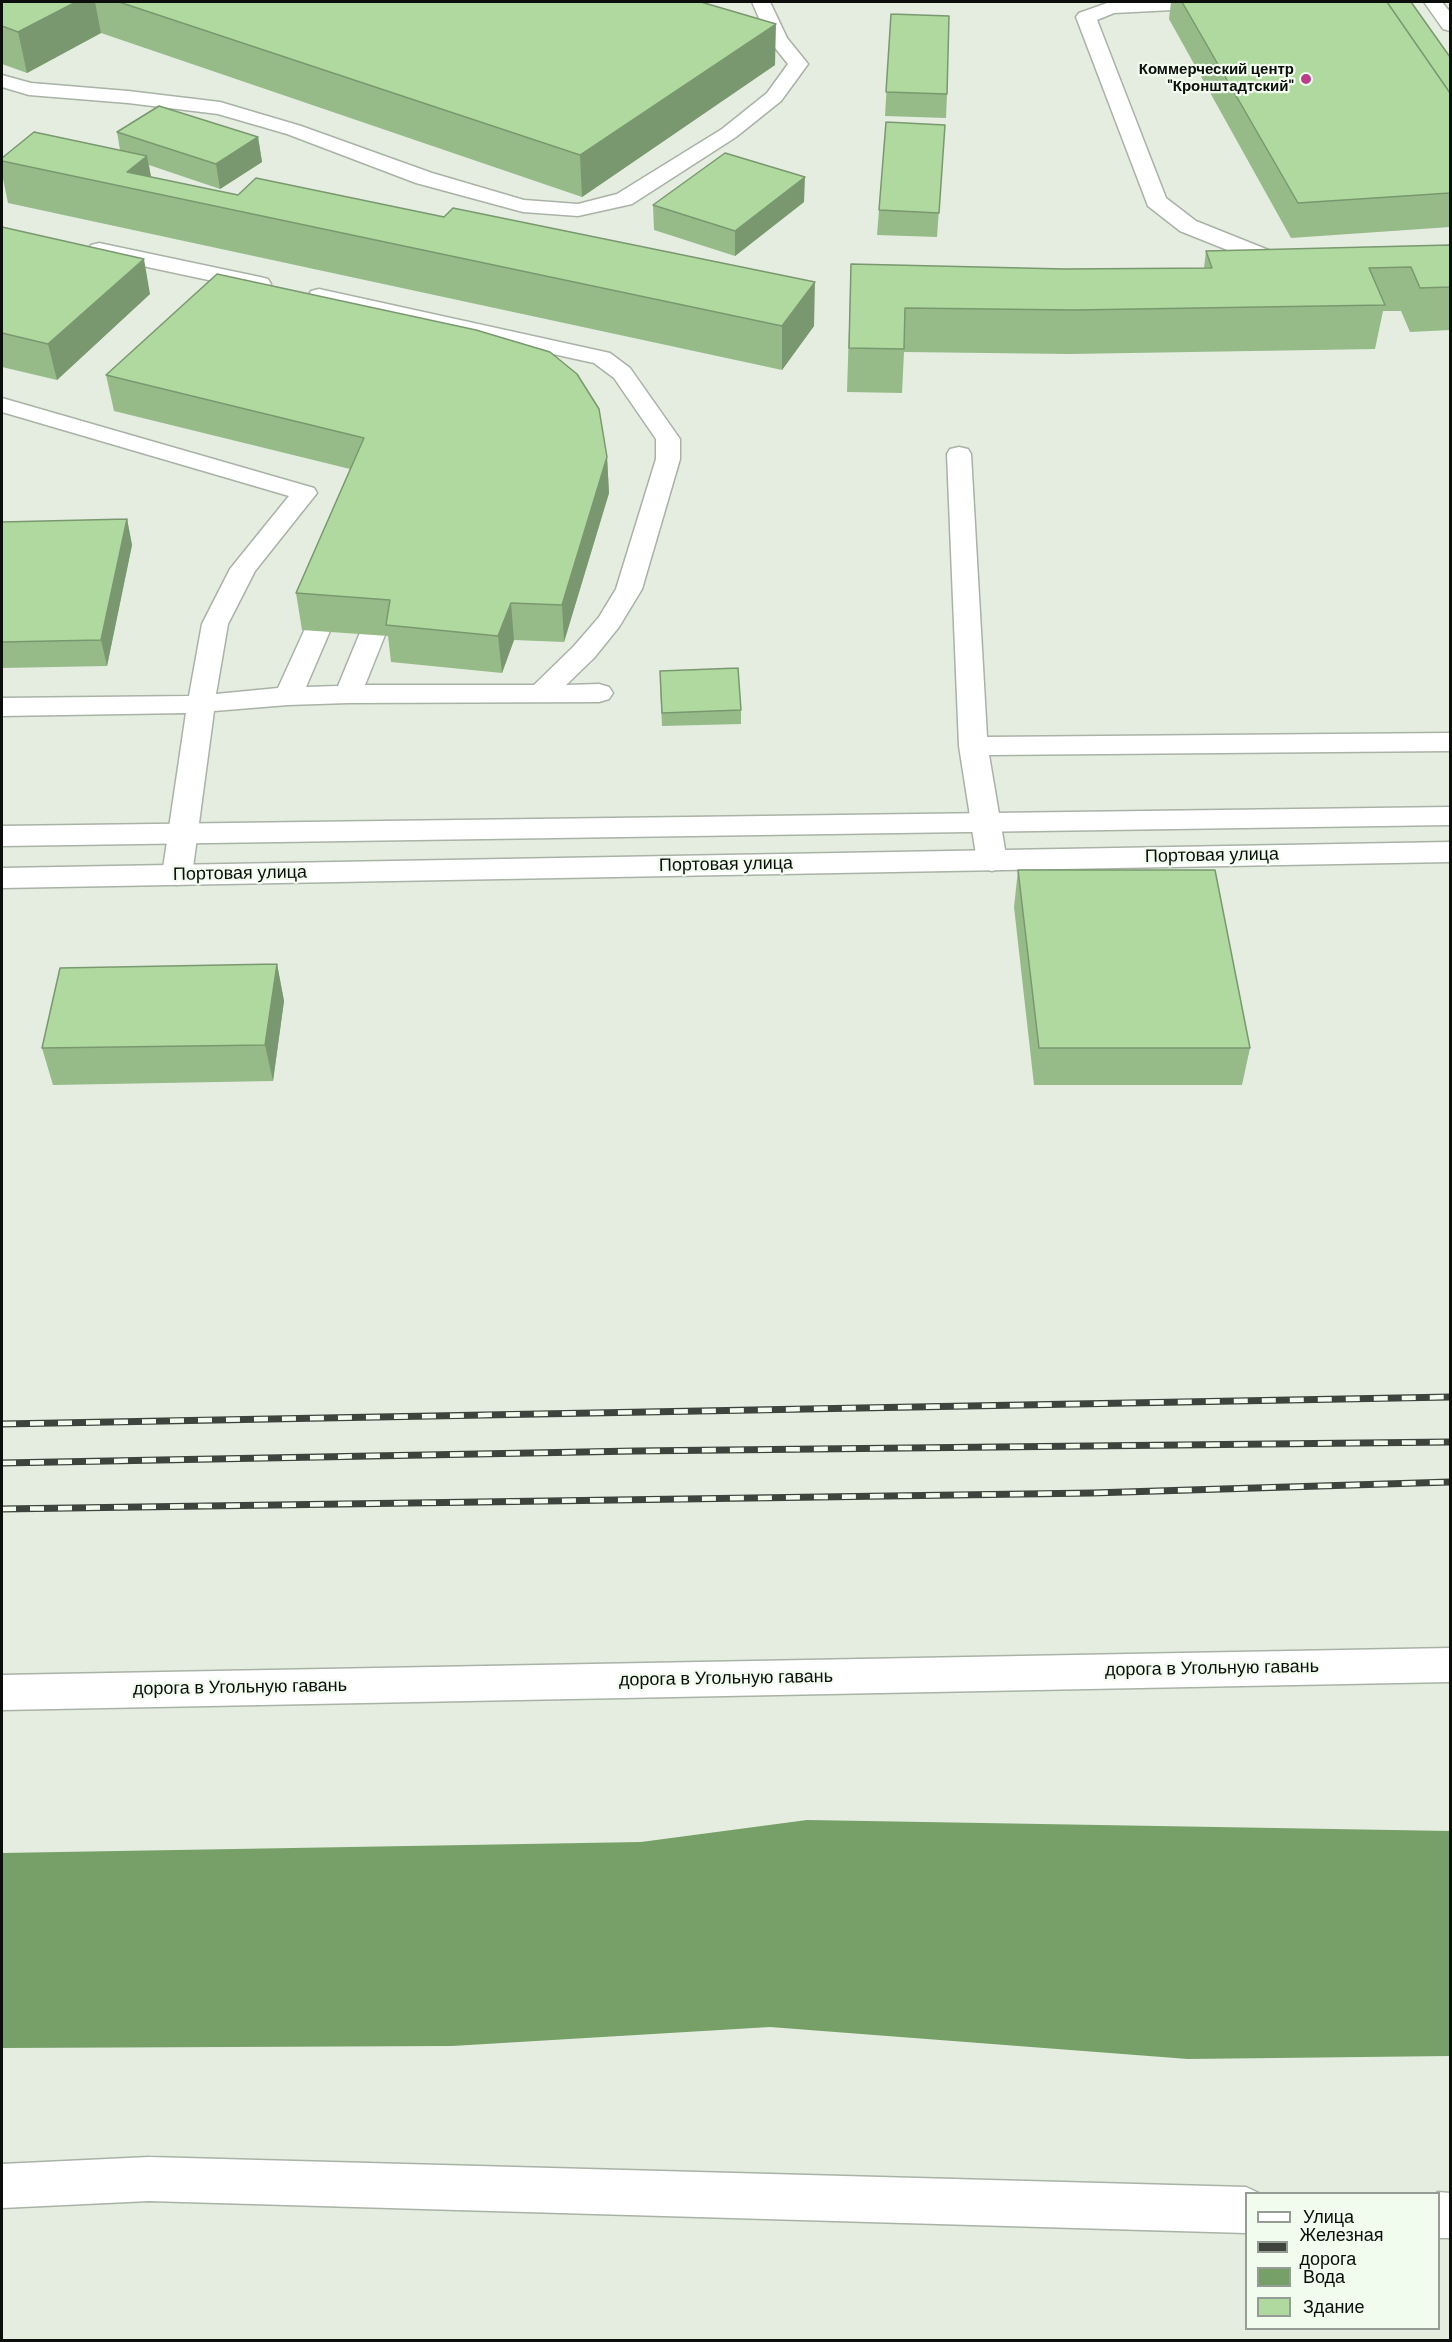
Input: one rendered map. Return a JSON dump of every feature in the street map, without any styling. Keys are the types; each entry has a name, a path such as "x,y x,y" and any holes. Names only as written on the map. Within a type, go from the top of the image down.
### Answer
{"street":[{"path":"2,81 28,89 128,97 220,108 294,130 424,178 523,206 578,210 624,199 729,133 774,97 798,64 778,39 761,2"},
{"path":"1212,2 1111,7 1086,17 1156,201 1188,226 1273,260 1309,259"},
{"path":"1433,2 1450,25"},
{"path":"72,244 602,358 622,373 658,422 668,440 668,459 629,589 610,621 584,652 541,693"},
{"path":"2,405 305,493 243,569 214,624 177,875"},
{"path":"959,454 973,746 992,861"},
{"path":"288,696 317,631"},
{"path":"348,694 372,635"},
{"path":"2,706 201,704 288,696 348,694 599,693"},
{"path":"973,746 1450,742"},
{"name":"Портовая улица","path":"2,837 1450,816"},
{"name":"Портовая улица","path":"2,878 1450,852"},
{"name":"дорога в Угольную гавань","path":"2,1693 1450,1665"},
{"path":"2,2186 149,2179 1245,2210"}],"water":[{"path":"807,1820 1450,1831 1450,2056 1188,2059 770,2027 452,2046 2,2048 2,1853 641,1842"}],"building":[{"path":"2,2 76,2 18,32 2,26"},
{"path":"119,2 701,2 776,24 580,155"},
{"name":"Коммерческий центр \"Кронштадтский\"","path":"1182,2 1387,2 1450,93 1450,193 1298,203"},
{"path":"1387,2 1411,2 1450,57 1450,93"},
{"path":"891,14 949,16 947,94 886,92"},
{"path":"159,106 258,137 216,164 117,132"},
{"path":"886,122 945,125 939,213 879,210"},
{"path":"34,132 147,156 127,172 238,195 256,178 444,217 453,208 815,282 782,326 2,161 2,158"},
{"path":"725,153 805,177 735,231 653,205"},
{"path":"2,227 144,259 48,344 2,333"},
{"path":"1450,245 1450,287 1420,288 1411,267 1369,268 1385,305 1074,310 905,308 904,349 849,348 851,264 1065,269 1212,268 1206,251"},
{"path":"217,274 476,330 550,352 577,374 599,409 607,457 562,605 511,603 498,636 386,625 390,600 296,593 364,438 106,375"},
{"path":"127,519 101,640 2,642 2,522"},
{"path":"738,668 741,710 662,713 660,671"},
{"path":"1018,870 1215,870 1250,1048 1039,1048"},
{"path":"277,964 265,1045 42,1048 60,968"}],"railway":[{"path":"2,1424 1450,1397"},
{"path":"2,1463 635,1451 1450,1442"},
{"path":"2,1509 1092,1493 1450,1482"}],"place":[{"name":"Коммерческий центр \"Кронштадтский\"","path":"1306,79"}]}
